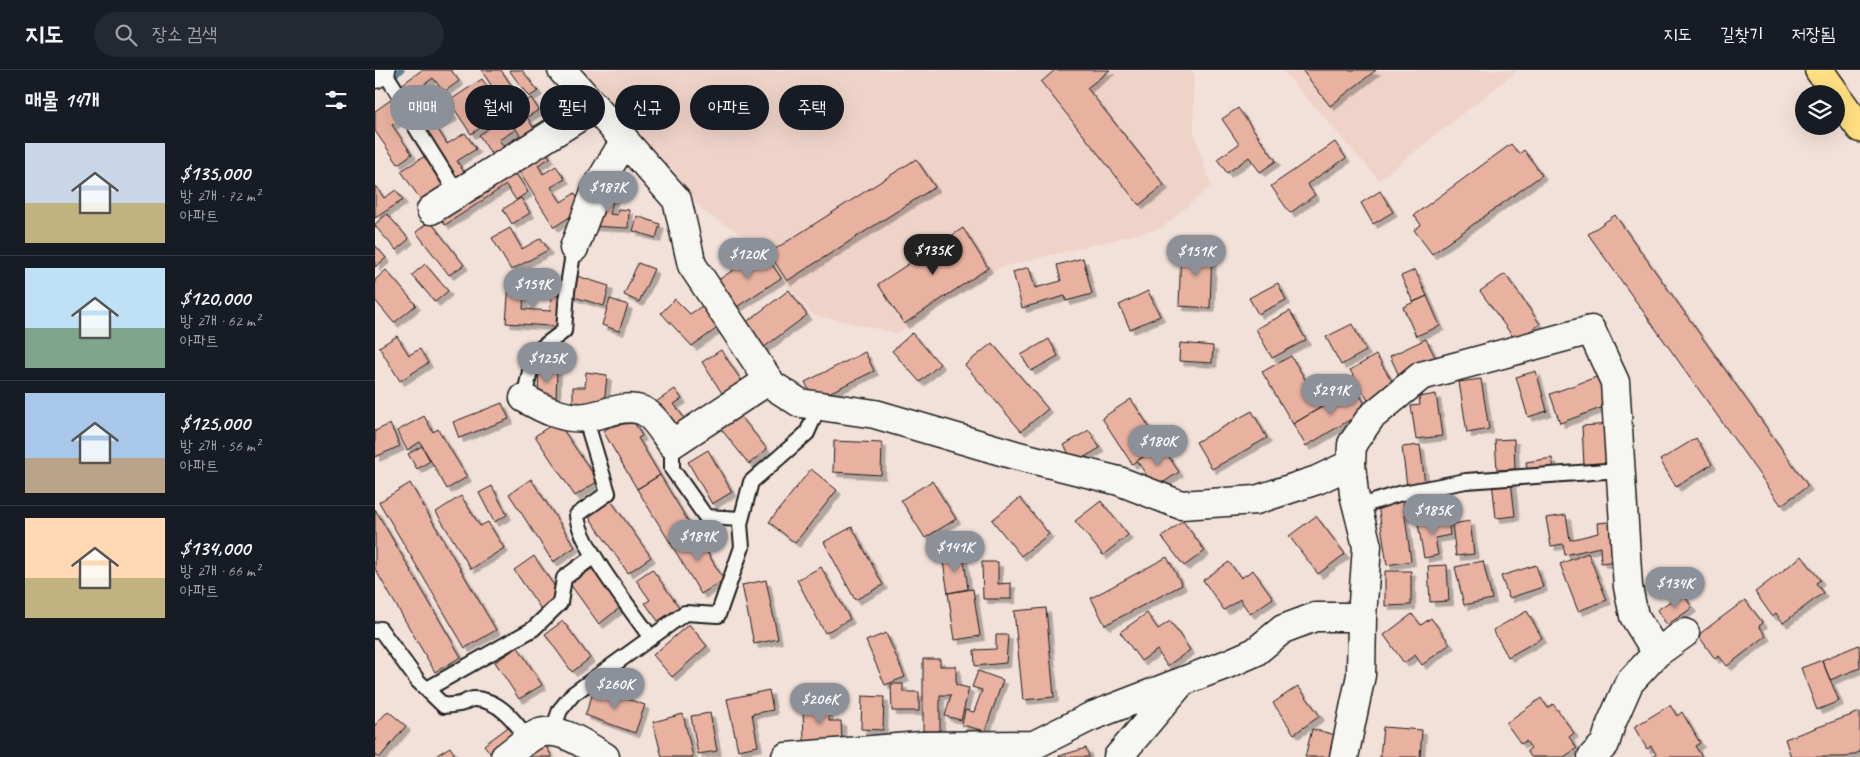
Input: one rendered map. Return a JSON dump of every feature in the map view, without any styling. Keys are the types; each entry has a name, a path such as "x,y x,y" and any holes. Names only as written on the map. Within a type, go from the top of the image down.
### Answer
{"highway":[{"path":"1819,70 1830,85"},
{"path":"1845,107 1860,128"}],"street":[{"path":"562,70 576,85"},
{"path":"605,117 677,200 692,266 772,385 800,403 875,414 1015,456 1119,481 1181,505 1256,500 1317,480 1351,464"},
{"path":"431,210 556,130"},
{"path":"575,248 597,187 625,140"},
{"path":"1344,757 1361,675 1362,617 1367,546 1357,507 1351,464 1352,444 1371,416 1421,376 1591,330 1615,382 1627,587 1634,616 1657,653"},
{"path":"525,398 545,410 568,417 585,418 627,409 640,410 649,414 672,444 769,380"},
{"path":"786,757 921,746 1034,744 1090,717 1255,652 1283,629 1315,617 1362,617"},
{"path":"1592,757 1605,744 1611,724 1629,683 1657,653 1685,633"},
{"path":"1117,757 1182,681"},
{"path":"505,757 540,736 555,732 580,741 605,757"}],"lane":[{"path":"382,73 410,112 415,126 457,192"},
{"path":"525,398 533,358 564,331 567,291 575,248"},
{"path":"375,631 380,629 418,681 444,706 461,704 472,698 487,701 506,712 518,726 540,736 573,694 685,613 718,615 742,547 740,524 751,482 807,434 819,406"},
{"path":"585,418 608,493 577,515 577,523 594,556 651,638"},
{"path":"672,444 672,469 706,517 741,519"},
{"path":"1357,507 1397,494 1466,481 1620,470"},
{"path":"427,689 533,629 560,603 564,578 594,556"}],"shaded area":[{"path":"573,70 1192,70 1194,74 1194,132 1211,186 1162,228 999,268 897,333 813,315 785,282 764,248 704,212 687,191 630,130 680,130 680,85 615,85 615,115 605,104 605,85 587,85"},
{"path":"1282,70 1518,70 1379,180"}],"building":[{"path":"422,70 451,70 459,81 454,85 438,85 433,78 423,85 401,85"},
{"path":"481,70 501,70 511,85 491,85"},
{"path":"509,70 522,70 538,91 530,96 530,85 520,85"},
{"path":"1055,70 1110,70 1087,88 1164,185 1139,205 1041,82"},
{"path":"1302,70 1376,70 1330,106"},
{"path":"482,79 486,85 473,85"},
{"path":"465,90 465,125 455,110 455,97"},
{"path":"530,99 539,110 530,115"},
{"path":"390,100 390,130 395,130 412,154 398,164 375,131 375,111"},
{"path":"1238,108 1276,161 1260,172 1249,157 1227,173 1217,159 1239,144 1222,119"},
{"path":"530,122 533,127 540,123 540,130 549,130 497,163 479,135 486,130 515,130 499,140 503,146 520,135 517,130 530,130"},
{"path":"420,130 438,130 447,144 465,133 476,149 457,161 469,180 456,188"},
{"path":"468,130 477,130 471,134"},
{"path":"1335,142 1346,158 1307,184 1315,195 1290,213 1271,186"},
{"path":"542,144 550,158 538,165 543,174 556,166 565,179 551,187 561,202 575,193 584,208 554,227 513,162"},
{"path":"1511,144 1519,154 1524,150 1542,175 1432,254 1414,230 1421,225 1414,215"},
{"path":"425,156 448,191 425,206 401,171"},
{"path":"916,159 935,187 787,281 769,253"},
{"path":"509,163 528,192 516,200 506,185 445,225 436,211"},
{"path":"375,185 384,198 396,190 403,200 375,218"},
{"path":"598,191 614,195 610,214 617,215 618,209 629,210 628,228 589,226"},
{"path":"1380,191 1393,212 1373,224 1361,203"},
{"path":"521,198 530,213 512,224 503,209"},
{"path":"387,214 409,239 396,250 375,226"},
{"path":"1615,215 1808,486 1781,505 1588,234"},
{"path":"637,216 660,224 656,238 633,231"},
{"path":"430,221 464,265 449,275 416,232"},
{"path":"510,228 522,249 541,238 548,250 511,270 492,238"},
{"path":"963,228 988,268 904,324 878,284"},
{"path":"375,245 386,258 375,267"},
{"path":"1181,247 1212,249 1210,308 1179,306"},
{"path":"763,251 781,278 732,310 715,282"},
{"path":"1083,258 1092,294 1066,301 1065,296 1022,308 1013,272 1029,267 1035,288 1061,281 1057,265"},
{"path":"638,263 654,269 639,302 624,295"},
{"path":"425,264 448,291 435,302 412,275"},
{"path":"386,270 416,305 394,323 375,300 375,280"},
{"path":"1415,270 1427,296 1413,302 1401,276"},
{"path":"1505,274 1540,324 1516,341 1480,291"},
{"path":"577,276 609,286 604,306 571,296"},
{"path":"509,283 524,285 523,309 550,311 551,295 565,296 563,327 506,323"},
{"path":"1278,283 1286,300 1258,314 1249,298"},
{"path":"789,290 807,315 763,348 745,323"},
{"path":"1148,291 1160,316 1130,329 1119,305"},
{"path":"1427,296 1440,326 1416,336 1403,307"},
{"path":"610,299 628,305 619,331 602,325"},
{"path":"675,299 690,314 708,302 723,324 692,346 661,313"},
{"path":"1290,311 1306,340 1272,358 1256,329"},
{"path":"1352,324 1366,351 1341,365 1326,337"},
{"path":"912,333 940,364 920,382 892,351"},
{"path":"397,336 409,355 420,349 428,363 400,381 379,347"},
{"path":"1049,339 1058,356 1031,371 1021,355"},
{"path":"1426,339 1438,363 1401,380 1390,356"},
{"path":"992,343 1048,409 1021,431 965,365"},
{"path":"1180,343 1213,346 1212,363 1179,361"},
{"path":"721,350 747,389 727,401 702,362"},
{"path":"865,352 874,371 814,400 805,382"},
{"path":"1376,355 1395,386 1369,402 1350,370"},
{"path":"1291,356 1322,407 1293,424 1262,372"},
{"path":"539,369 557,370 556,399 538,398"},
{"path":"1536,371 1547,411 1528,417 1516,377"},
{"path":"586,372 607,375 604,405 573,405 573,387 585,387"},
{"path":"1599,376 1609,405 1560,423 1550,394"},
{"path":"1481,379 1489,429 1467,433 1459,382"},
{"path":"1355,387 1368,409 1306,446 1293,424"},
{"path":"675,389 682,399 674,404 687,422 669,434 650,406"},
{"path":"1436,394 1442,436 1416,439 1411,406 1420,405 1419,397"},
{"path":"1131,399 1161,445 1132,464 1102,418"},
{"path":"502,403 509,419 459,438 453,422"},
{"path":"1252,411 1267,438 1212,469 1196,442"},
{"path":"739,414 767,449 749,464 721,429"},
{"path":"630,415 642,436 638,438 660,475 637,489 603,431"},
{"path":"424,416 433,432 438,429 467,477 447,489 420,442 407,450 397,431"},
{"path":"557,421 598,481 575,496 535,436"},
{"path":"390,424 400,446 375,457 375,431"},
{"path":"1611,424 1614,464 1584,466 1582,426"},
{"path":"1089,430 1100,448 1074,463 1064,445"},
{"path":"1696,438 1712,464 1676,487 1660,460"},
{"path":"1514,439 1515,469 1497,470 1495,440"},
{"path":"834,441 882,443 881,475 833,472"},
{"path":"1161,445 1179,472 1155,488 1137,461"},
{"path":"1420,445 1425,484 1407,486 1402,447"},
{"path":"422,446 430,461 417,469 408,454"},
{"path":"708,450 732,492 712,504 688,462"},
{"path":"1552,458 1554,470 1528,474 1526,462"},
{"path":"811,469 837,490 795,543 769,522"},
{"path":"660,475 694,531 671,544 637,489"},
{"path":"531,479 575,547 553,562 509,494"},
{"path":"932,481 956,519 925,538 901,500"},
{"path":"1511,481 1515,516 1496,518 1492,482"},
{"path":"410,483 496,630 465,648 379,502"},
{"path":"492,486 507,515 494,522 479,493"},
{"path":"461,496 480,526 488,522 504,548 471,569 436,512"},
{"path":"609,498 651,557 628,573 587,514"},
{"path":"1020,498 1049,534 1021,556 992,520"},
{"path":"1101,501 1128,535 1103,555 1075,521"},
{"path":"1403,501 1411,561 1387,565 1378,505"},
{"path":"375,509 461,657 435,672 375,569"},
{"path":"1566,515 1570,540 1598,533 1597,523 1620,521 1624,560 1601,563 1600,547 1565,555 1563,544 1551,546 1546,518"},
{"path":"1316,516 1345,554 1318,574 1289,536"},
{"path":"1448,519 1450,535 1435,538 1438,555 1424,558 1418,524"},
{"path":"1183,521 1205,551 1184,566 1162,537"},
{"path":"1470,521 1474,554 1456,556 1452,524"},
{"path":"852,527 883,585 855,600 824,542"},
{"path":"694,531 724,580 701,594 671,544"},
{"path":"963,553 968,589 948,593 942,556"},
{"path":"1588,553 1607,600 1578,611 1560,564"},
{"path":"534,556 561,596 541,609 514,570"},
{"path":"1802,556 1820,580 1816,583 1823,593 1783,623 1776,613 1772,616 1755,592"},
{"path":"1167,557 1182,585 1105,625 1091,598"},
{"path":"1483,561 1492,599 1464,605 1455,567"},
{"path":"982,562 998,562 998,584 1011,583 1011,599 983,599"},
{"path":"1229,562 1241,578 1253,570 1273,598 1250,614 1240,599 1224,610 1203,580"},
{"path":"1447,565 1449,601 1430,602 1428,566"},
{"path":"1536,565 1543,587 1509,598 1501,576"},
{"path":"821,567 850,619 825,633 797,580"},
{"path":"593,568 621,607 599,624 570,584"},
{"path":"652,569 679,607 658,621 645,603 650,600 636,580"},
{"path":"1385,571 1411,571 1411,605 1385,606"},
{"path":"766,580 778,639 754,644 742,585"},
{"path":"973,589 980,636 955,640 948,593"},
{"path":"1683,593 1692,608 1667,625 1657,610"},
{"path":"1745,600 1763,623 1759,626 1766,636 1727,666 1719,656 1715,659 1698,635"},
{"path":"1046,608 1054,697 1023,700 1014,611"},
{"path":"1527,611 1542,638 1508,657 1493,630"},
{"path":"1147,613 1158,629 1170,621 1190,650 1167,666 1157,650 1141,661 1120,632"},
{"path":"1412,614 1421,625 1431,618 1450,644 1422,665 1415,655 1404,663 1384,635"},
{"path":"563,621 590,658 572,672 545,634"},
{"path":"689,624 707,646 672,677 653,655"},
{"path":"886,633 905,677 885,685 866,641"},
{"path":"996,635 1008,635 1006,663 975,666 974,650 996,649"},
{"path":"1859,645 1860,668 1830,680 1822,660"},
{"path":"518,647 542,685 519,699 495,662"},
{"path":"923,659 940,659 940,666 956,666 956,685 969,688 961,720 945,716 951,695 940,695 940,731 923,731"},
{"path":"1822,660 1839,701 1817,710 1801,668"},
{"path":"978,671 1003,680 985,731 962,725 965,710 974,712 982,690 972,687"},
{"path":"891,684 903,684 903,692 919,692 919,711 892,711"},
{"path":"1298,686 1320,716 1294,734 1273,703"},
{"path":"595,688 645,705 635,733 585,715"},
{"path":"769,690 773,710 752,714 758,746 738,750 727,699"},
{"path":"862,696 884,697 883,730 861,729"},
{"path":"1541,698 1548,708 1553,704 1574,733 1569,737 1577,748 1564,757 1531,757 1527,751 1531,748 1526,741 1521,744 1506,723"},
{"path":"828,705 829,721 841,721 842,742 804,742 803,706"},
{"path":"1670,705 1677,716 1682,712 1700,743 1695,746 1702,757 1652,757 1656,754 1651,746 1647,749 1634,727"},
{"path":"388,711 406,726 380,757 375,757 375,725"},
{"path":"1860,712 1860,752 1846,757 1791,757 1785,739"},
{"path":"710,713 717,751 698,754 691,716"},
{"path":"683,714 693,757 662,757 653,722"},
{"path":"511,725 522,740 493,757 484,745"},
{"path":"1383,727 1422,730 1420,757 1380,757"},
{"path":"1312,729 1344,737 1339,757 1305,757"},
{"path":"543,741 552,757 524,757"},
{"path":"450,747 456,757 438,757 437,755"},
{"path":"1086,748 1089,757 1059,757 1059,756"}],"waterway":[{"path":"386,79 401,70"}]}
